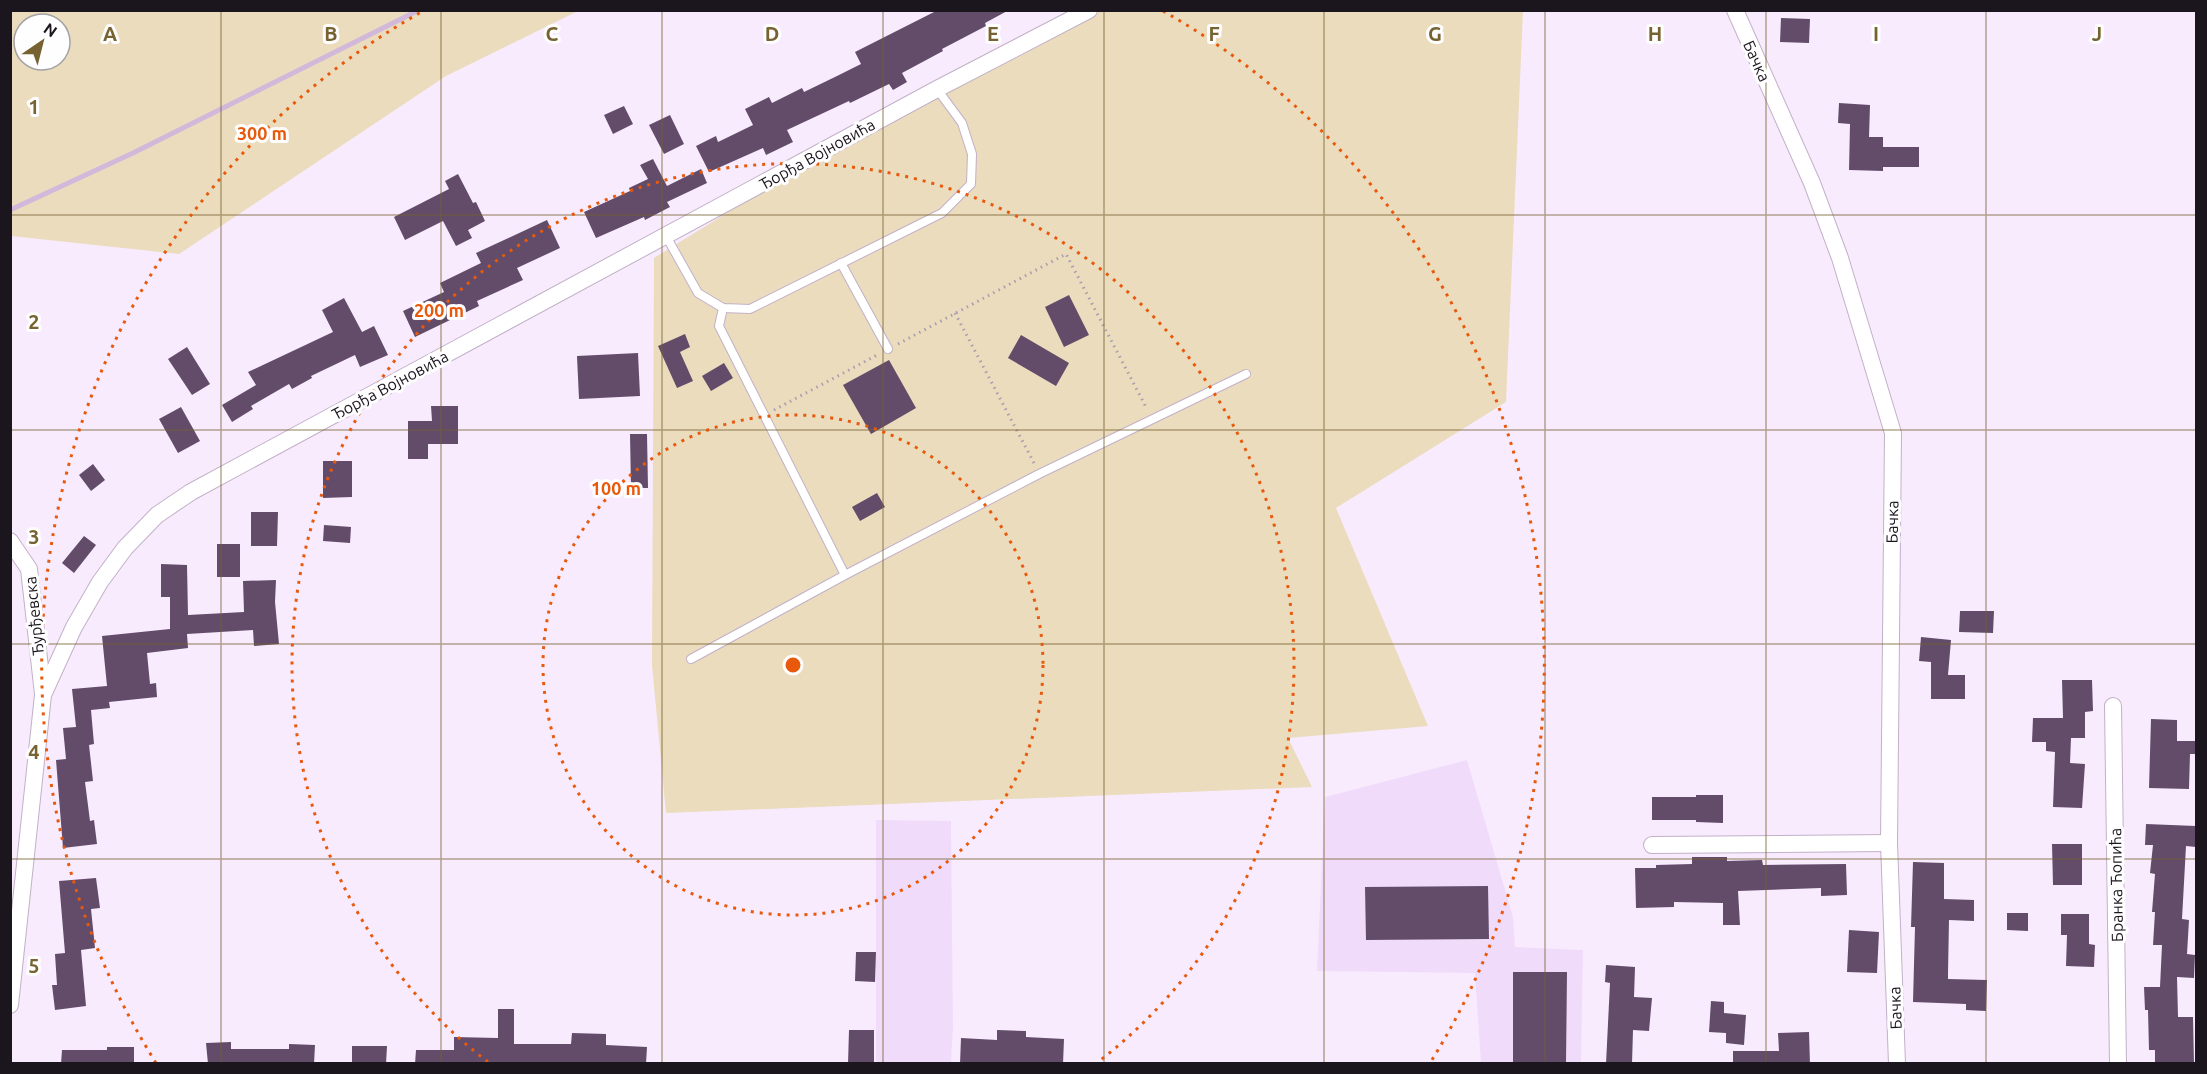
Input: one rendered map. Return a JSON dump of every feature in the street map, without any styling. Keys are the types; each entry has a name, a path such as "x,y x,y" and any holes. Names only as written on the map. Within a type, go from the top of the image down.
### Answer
{"street":[{"name":"Ђорђа Војновића","path":"10,1005 43,695 75,627 100,582 125,549 157,515 190,492 937,88 1089,10"},
{"name":"Бачка","path":"1735,10 1812,183 1840,258 1893,433 1888,843 1897,1064"},
{"name":"Ђурђевска","path":"10,541 29,569 43,695"},
{"name":"Бранка Ћопића","path":"2113,706 2118,1064"},
{"path":"1652,845 1888,843"}],"lane":[{"path":"666,236 698,293 723,308 750,309 942,213 971,184 972,154 962,123 937,88"},
{"path":"841,263 888,349"},
{"path":"723,308 719,326 845,575"},
{"path":"691,659 845,575 1040,474 1152,418 1246,375"}],"path":[{"path":"764,415 1066,254 1152,418"},
{"path":"956,313 1040,474"}],"shaded area":[{"path":"11,10 578,10 446,76 179,254 11,236"},
{"path":"1100,11 1523,11 1506,402 1336,508 1428,726 1288,738 1312,787 666,813 652,665 654,258 900,106"},
{"path":"1467,760 1513,917 1515,947 1583,950 1581,1063 1481,1063 1475,973 1317,971 1325,797"},
{"path":"876,820 951,821 953,1028 951,1063 876,1063"}],"building":[{"path":"938,10 1009,10 985,23 986,26 902,73 907,82 893,90 889,84 850,103 849,101 787,130 793,142 766,155 763,148 709,172 696,146 716,136 718,142 753,125 745,109 769,97 772,103 802,88 804,92 861,64 855,52"},
{"path":"1781,18 1810,19 1809,43 1780,42"},
{"path":"1839,103 1870,105 1869,137 1883,137 1883,147 1919,147 1919,167 1883,167 1883,171 1849,170 1850,124 1838,123"},
{"path":"624,106 633,124 613,134 604,115"},
{"path":"670,115 684,144 664,154 649,125"},
{"path":"653,159 667,186 701,169 707,183 667,202 670,207 645,220 644,217 596,238 584,212 630,191 629,188 648,179 640,165"},
{"path":"458,174 485,221 468,230 472,238 456,246 443,221 405,240 394,217 449,189 445,181"},
{"path":"547,220 560,248 517,268 523,280 477,301 479,306 415,337 403,311 444,292 440,283 481,263 476,253"},
{"path":"1069,295 1089,335 1064,347 1045,307"},
{"path":"344,298 362,332 374,326 388,355 360,367 355,355 311,376 312,378 292,389 289,384 251,406 253,409 232,422 222,405 256,385 248,372 333,332 322,310"},
{"path":"685,334 690,347 680,352 693,381 677,388 658,346"},
{"path":"1021,335 1069,363 1056,386 1008,358"},
{"path":"187,347 210,384 192,395 168,359"},
{"path":"638,353 640,396 579,399 577,356"},
{"path":"889,360 916,408 871,434 843,385"},
{"path":"724,363 733,378 711,391 702,376"},
{"path":"431,406 458,406 458,444 428,444 428,459 408,459 408,421 432,421"},
{"path":"181,407 200,441 178,453 159,419"},
{"path":"630,434 647,434 648,488 631,488"},
{"path":"323,461 352,461 352,497 323,498"},
{"path":"93,464 105,480 91,491 79,475"},
{"path":"877,493 885,507 860,521 852,507"},
{"path":"251,512 278,512 277,546 251,546"},
{"path":"324,525 351,527 350,543 323,541"},
{"path":"84,536 96,545 74,573 62,563"},
{"path":"217,544 240,544 240,577 217,577"},
{"path":"161,564 187,565 188,615 244,612 243,581 276,580 275,602 279,644 254,646 253,630 187,634 188,648 147,653 150,684 156,683 157,697 109,702 110,708 91,710 94,744 89,745 93,781 85,782 90,821 94,820 97,844 63,848 56,760 66,759 63,728 76,727 72,689 107,686 102,636 170,629 170,597 161,597"},
{"path":"1960,611 1994,611 1993,633 1959,632"},
{"path":"1921,637 1951,640 1948,675 1965,675 1965,699 1931,699 1931,662 1919,661"},
{"path":"2062,680 2092,680 2093,711 2085,712 2085,738 2071,738 2070,763 2085,764 2082,808 2053,807 2055,752 2046,751 2046,742 2032,742 2033,718 2063,718"},
{"path":"2151,719 2177,720 2177,741 2196,741 2196,754 2190,754 2189,789 2149,788"},
{"path":"1696,795 1723,795 1723,823 1696,822 1696,820 1652,820 1652,797 1696,797"},
{"path":"2146,824 2196,826 2196,847 2186,846 2182,919 2189,920 2187,954 2195,955 2194,978 2177,977 2178,1017 2193,1017 2194,1064 2155,1064 2155,1050 2149,1050 2148,1010 2145,1010 2144,987 2160,987 2162,945 2153,945 2155,912 2152,912 2155,874 2150,873 2153,845 2145,845"},
{"path":"2052,844 2082,844 2082,885 2053,885"},
{"path":"1692,857 1727,857 1727,861 1762,860 1763,865 1846,864 1847,895 1821,896 1821,888 1738,891 1740,925 1723,925 1723,903 1674,902 1674,907 1636,908 1635,868 1692,864"},
{"path":"1913,862 1944,863 1944,899 1974,900 1974,921 1949,920 1948,979 1987,980 1986,1011 1966,1010 1966,1004 1913,1002 1915,927 1911,927"},
{"path":"96,878 100,908 91,909 95,948 81,950 86,1006 55,1010 52,985 57,985 55,954 65,953 59,881"},
{"path":"1488,886 1489,939 1366,940 1365,887"},
{"path":"2007,913 2028,913 2028,931 2007,930"},
{"path":"2061,914 2089,914 2089,944 2095,945 2094,967 2066,966 2067,935 2061,935"},
{"path":"1849,930 1879,932 1877,973 1847,972"},
{"path":"856,952 876,952 875,982 855,981"},
{"path":"1606,965 1635,967 1634,997 1652,998 1649,1031 1633,1030 1632,1064 1606,1064 1610,983 1605,982"},
{"path":"1513,972 1567,972 1566,1064 1513,1064"},
{"path":"1711,1001 1724,1002 1724,1013 1746,1015 1744,1045 1726,1043 1726,1033 1709,1032"},
{"path":"498,1009 514,1009 514,1044 571,1044 572,1033 606,1034 606,1045 647,1047 646,1064 415,1064 416,1050 454,1050 454,1037 498,1038"},
{"path":"849,1030 874,1030 874,1064 848,1064"},
{"path":"997,1030 1026,1031 1026,1037 1064,1039 1063,1064 960,1064 961,1038 997,1040"},
{"path":"1809,1032 1810,1064 1733,1064 1733,1051 1779,1051 1778,1033"},
{"path":"231,1042 231,1049 289,1049 289,1044 315,1045 314,1064 208,1064 206,1043"},
{"path":"352,1046 387,1046 386,1064 352,1064"},
{"path":"107,1047 134,1047 134,1064 61,1064 62,1050 107,1050"}],"waterway":[{"path":"10,210 133,153 419,10"}]}
